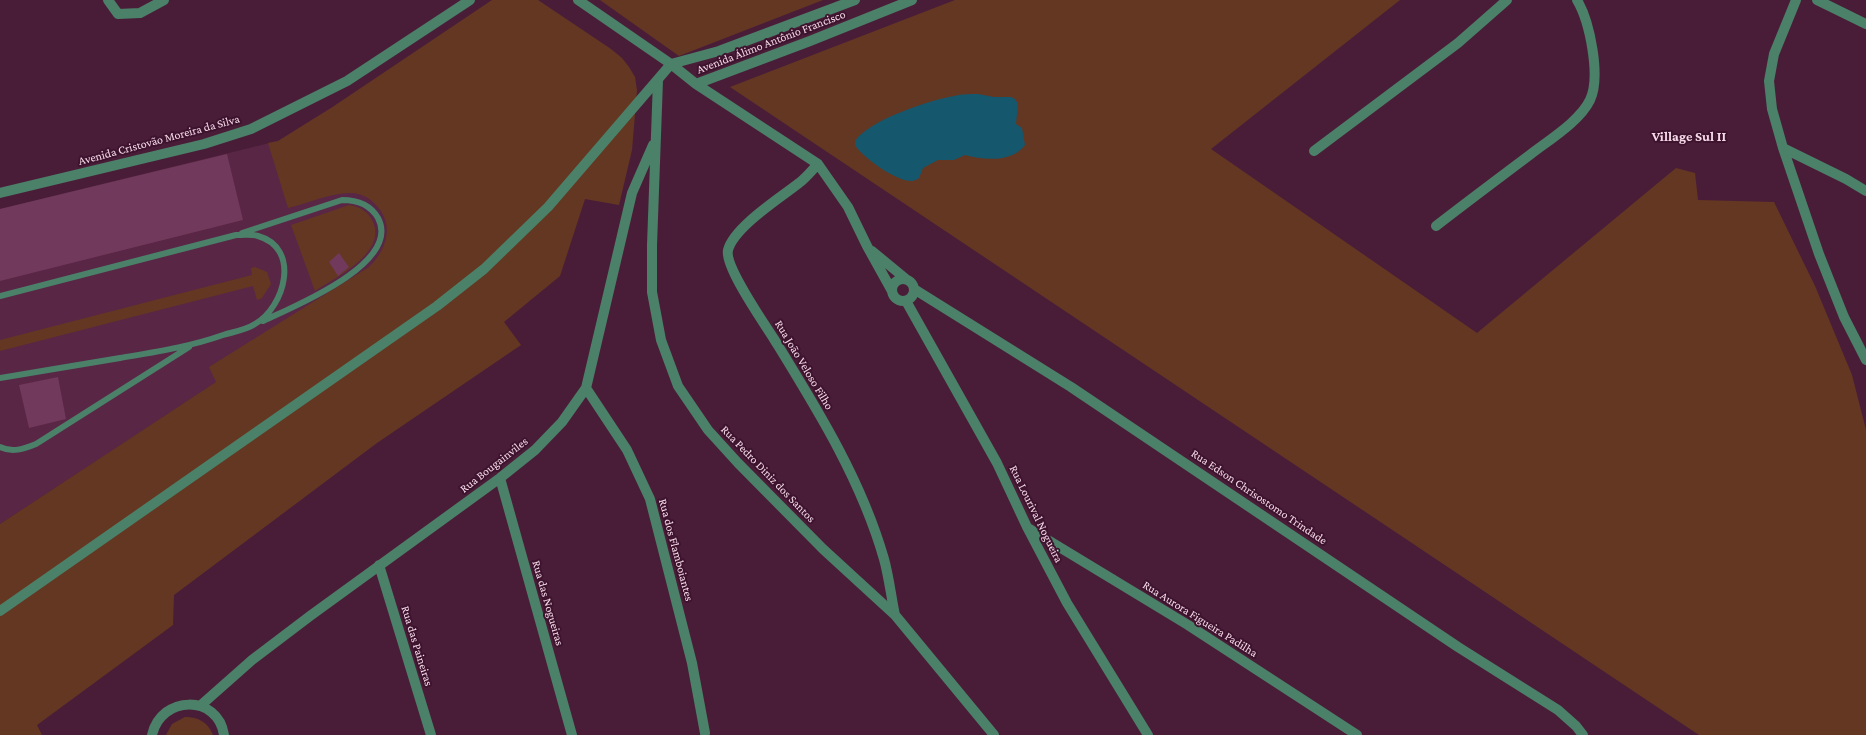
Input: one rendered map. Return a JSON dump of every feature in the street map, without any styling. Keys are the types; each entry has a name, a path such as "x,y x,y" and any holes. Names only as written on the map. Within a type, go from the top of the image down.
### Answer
{"street":[{"path":"108,0 118,14 140,13 164,0"},
{"name":"Avenida Cristovão Moreira da Silva","path":"0,193 204,144 250,129 347,81 470,0"},
{"path":"578,0 672,64 696,84 818,164 848,207 866,246 895,298 900,301 906,301 911,298 914,289 912,283 866,246"},
{"name":"Avenida Álimo Antônio Francisco","path":"672,64 719,51 855,0"},
{"name":"Avenida Álimo Antônio Francisco","path":"696,84 912,0"},
{"path":"1314,151 1458,43 1507,0"},
{"path":"1436,226 1560,131 1590,101 1594,87 1594,70 1583,10 1577,0"},
{"path":"1796,0 1774,54 1769,81 1772,109 1783,148 1844,317 1866,360"},
{"path":"1817,0 1866,24"},
{"path":"0,611 437,306 484,269 548,208 672,64"},
{"name":"Rua Pedro Diniz dos Santos","path":"658,80 652,292 661,340 678,386 708,430 738,464 823,548 895,615 994,735"},
{"name":"Rua Bougainviles","path":"200,706 252,660 500,478 535,450 562,422 586,388 632,194 655,140"},
{"path":"1783,148 1866,190"},
{"name":"Rua João Veloso Filho","path":"818,164 800,182 737,233 727,252 728,262 829,430 858,486 884,560 895,615"},
{"path":"892,291 893,284 899,280 906,279"},
{"name":"Rua Edson Chrisostomo Trindade","path":"914,289 1072,387 1458,648 1558,710 1583,735"},
{"name":"Rua Lourival Nogueira","path":"906,301 997,463 1066,603 1148,735"},
{"name":"Rua dos Flamboiantes","path":"586,388 627,450 650,498 708,734"},
{"name":"Rua das Nogueiras","path":"500,478 572,735"},
{"name":"Rua Aurora Figueira Padilha","path":"1027,527 1188,625 1357,735"},
{"name":"Rua das Paineiras","path":"379,565 432,735"},
{"path":"152,735 155,725 166,711 183,704 200,706 215,715 220,722 224,735"}],"lane":[{"path":"0,296 236,235 342,200 364,204 375,212 381,224 380,243 363,265 311,298 255,324 193,345 0,378"},
{"path":"236,235 259,236 267,240 278,250 284,263 285,278 281,293 272,308 255,324"},
{"path":"0,447 11,450 36,444 193,345"}],"shaded area":[{"path":"492,0 538,0 611,49 629,67 635,77 637,90 632,150 619,205 585,199 560,276 504,322 521,345 377,443 174,595 173,625 37,725 42,735 0,735 0,524 216,382 209,367 369,267 376,260 384,244 387,227 381,210 367,197 353,193 329,196 288,208 268,143 278,141 331,108"},
{"path":"600,0 823,0 679,56"},
{"path":"955,0 1400,0 1211,149 1477,333 1676,168 1695,173 1698,200 1774,202 1815,286 1852,375 1866,430 1866,735 1699,735 730,87"},
{"path":"331,108 455,214 247,362 0,524 0,209 278,141"},
{"path":"349,205 363,210 371,218 375,233 373,244 366,254 346,272 315,291 291,225"},
{"path":"255,267 267,272 271,284 262,298 257,300 253,286 0,351 0,340 252,275 251,268"},
{"path":"185,717 202,721 213,735 166,735 172,724"}],"water":[{"path":"978,94 994,97 1011,97 1018,104 1016,124 1022,128 1025,145 1013,155 988,159 965,155 954,160 938,160 923,168 919,178 912,181 898,177 881,168 865,156 855,145 855,141 862,133 901,112 943,98"}],"building":[{"path":"227,154 243,220 0,281 0,209"},
{"path":"339,253 349,267 338,276 329,262"},
{"path":"58,377 66,419 29,428 19,385"}],"district":[{"name":"Village Sul II","path":"1689,137"}]}
